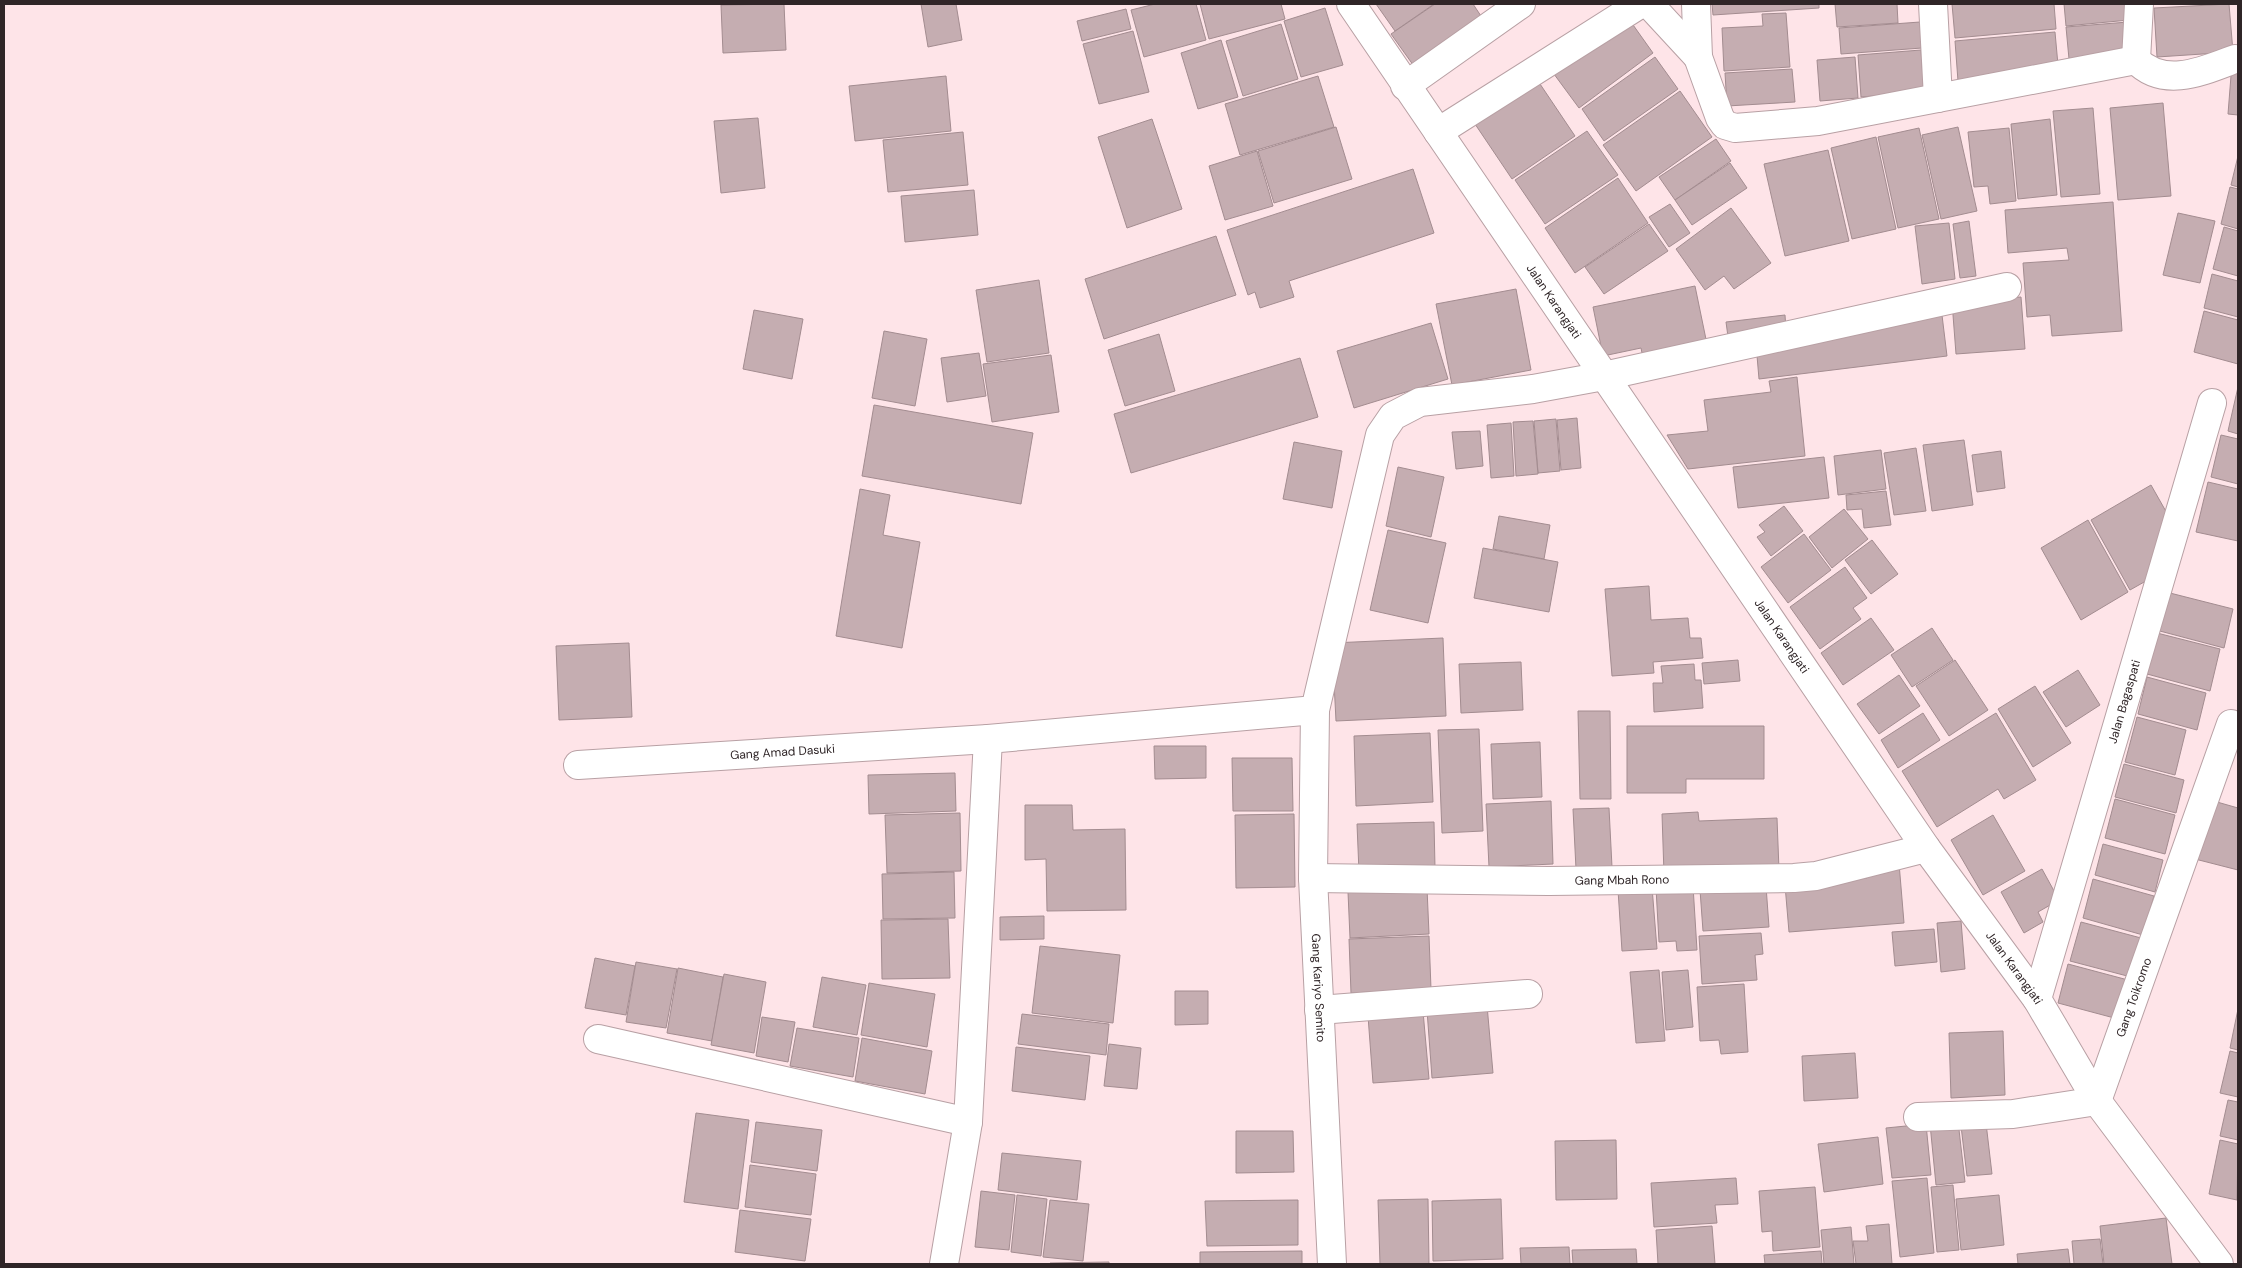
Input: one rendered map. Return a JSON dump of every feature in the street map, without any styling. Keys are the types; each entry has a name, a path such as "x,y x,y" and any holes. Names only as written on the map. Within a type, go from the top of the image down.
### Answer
{"street":[{"name":"Jalan Karangjati","path":"1351,4 1405,86 1926,848 2037,999 2096,1101 2219,1264"},
{"path":"1405,86 1521,4"},
{"path":"1438,132 1640,4"},
{"path":"1649,4 1698,57"},
{"path":"1696,4 1698,57 1720,118 1725,124 1735,128 1818,121 2136,60"},
{"path":"1933,4 1938,98"},
{"path":"2139,4 2136,60 2146,70 2162,76 2181,75 2205,70 2235,59"},
{"name":"Gang Kariyo Semito","path":"1332,1264 1313,878 1315,710 1380,435 1393,416 1420,402 1533,388 1604,376 2007,287"},
{"name":"Jalan Bagaspati","path":"2037,999 2212,403"},
{"name":"Gang Amad Dasuki","path":"578,765 988,739 1315,710"},
{"name":"Gang Toikromo","path":"2096,1101 2231,724"},
{"path":"944,1264 968,1122 988,739"},
{"name":"Gang Mbah Rono","path":"1313,878 1558,881 1794,878 1816,876 1926,848"},
{"path":"1319,1010 1528,994"},
{"path":"598,1039 968,1122"},
{"path":"1918,1117 2012,1114 2096,1101"}],"building":[{"path":"784,4 786,50 723,53 721,5"},
{"path":"921,4 956,4 962,40 928,47"},
{"path":"1155,4 1196,4 1206,40 1144,57 1131,10"},
{"path":"1200,4 1281,4 1285,19 1209,39"},
{"path":"1376,4 1434,4 1395,31"},
{"path":"1435,4 1473,4 1485,22 1416,69 1391,34"},
{"path":"1712,4 1819,4 1819,8 1713,15"},
{"path":"1835,4 1897,4 1898,23 1837,27"},
{"path":"1952,4 2054,4 2056,29 1955,38"},
{"path":"2064,4 2128,4 2129,20 2066,26"},
{"path":"2229,4 2233,52 2157,57 2154,8"},
{"path":"1325,8 1343,65 1301,77 1284,21"},
{"path":"1126,9 1131,29 1082,41 1077,21"},
{"path":"1786,13 1790,67 1724,71 1722,28 1763,26 1762,14"},
{"path":"1626,15 1653,53 1579,108 1551,70"},
{"path":"1920,22 1922,48 1841,54 1839,28"},
{"path":"2128,22 2131,54 2069,59 2066,27"},
{"path":"1281,24 1298,79 1243,96 1226,41"},
{"path":"1133,31 1149,92 1099,104 1083,44"},
{"path":"2055,32 2058,65 1958,81 1955,41"},
{"path":"1221,40 1238,97 1198,109 1181,53"},
{"path":"1921,50 1924,92 1861,97 1858,55"},
{"path":"1655,57 1678,89 1604,141 1582,109"},
{"path":"1855,57 1858,98 1820,101 1817,60"},
{"path":"2232,63 2238,63 2238,115 2228,114"},
{"path":"1792,69 1795,102 1727,106 1725,73"},
{"path":"946,76 951,131 855,141 849,86"},
{"path":"1318,76 1334,127 1240,155 1225,104"},
{"path":"1538,81 1575,136 1512,179 1475,124"},
{"path":"1680,91 1712,137 1636,191 1603,145"},
{"path":"2163,103 2171,196 2118,200 2110,108"},
{"path":"2093,108 2100,194 2061,197 2053,111"},
{"path":"758,118 765,188 721,193 714,121"},
{"path":"1152,119 1182,209 1127,228 1098,137"},
{"path":"2050,119 2057,195 2018,199 2011,124"},
{"path":"1336,127 1352,179 1274,203 1258,151"},
{"path":"1958,127 1977,211 1941,219 1922,135"},
{"path":"1919,128 1939,219 1898,228 1878,137"},
{"path":"2009,128 2016,201 1990,204 1988,186 1974,187 1968,132"},
{"path":"1587,131 1618,175 1545,224 1515,180"},
{"path":"963,132 968,185 888,192 883,140"},
{"path":"1876,137 1896,229 1852,239 1831,148"},
{"path":"1716,139 1731,161 1675,200 1659,177"},
{"path":"1828,150 1849,241 1785,256 1764,164"},
{"path":"1257,151 1273,206 1225,220 1209,166"},
{"path":"2238,156 2238,187 2231,185"},
{"path":"1730,163 1747,188 1692,225 1675,200"},
{"path":"1413,169 1434,233 1289,281 1294,297 1260,308 1255,292 1248,295 1227,230"},
{"path":"1618,178 1648,223 1575,273 1545,228"},
{"path":"2230,187 2238,189 2238,229 2221,224"},
{"path":"974,190 978,235 905,242 901,196"},
{"path":"2113,202 2122,331 2052,336 2050,315 2027,317 2023,263 2069,260 2067,248 2008,253 2005,210"},
{"path":"1670,204 1690,233 1669,247 1649,217"},
{"path":"1731,208 1771,263 1734,289 1724,276 1705,290 1676,249"},
{"path":"2178,213 2215,221 2200,283 2163,275"},
{"path":"1969,221 1976,276 1960,278 1953,224"},
{"path":"1949,223 1955,279 1922,284 1915,226"},
{"path":"1649,224 1668,251 1604,294 1585,267"},
{"path":"2224,227 2238,231 2238,276 2213,269"},
{"path":"1216,236 1236,295 1104,339 1085,279"},
{"path":"2212,274 2238,281 2238,317 2204,308"},
{"path":"1039,280 1049,353 987,362 976,290"},
{"path":"1695,286 1708,349 1644,363 1641,348 1603,356 1593,307"},
{"path":"1516,289 1531,370 1452,385 1436,304"},
{"path":"2021,297 2025,349 1956,354 1952,302"},
{"path":"1941,307 1947,356 1759,379 1756,344"},
{"path":"754,310 803,319 792,379 743,369"},
{"path":"2204,311 2238,320 2238,364 2194,352"},
{"path":"1785,315 1786,330 1729,344 1726,322"},
{"path":"1431,323 1448,379 1354,408 1337,351"},
{"path":"884,331 927,339 915,406 872,398"},
{"path":"1159,334 1175,391 1125,406 1108,350"},
{"path":"979,353 986,396 947,402 941,358"},
{"path":"1051,355 1059,412 992,422 983,364"},
{"path":"1300,358 1318,417 1131,473 1114,414"},
{"path":"1797,377 1805,456 1688,469 1667,435 1708,431 1704,400 1771,392 1769,381"},
{"path":"2238,387 2238,434 2228,431"},
{"path":"874,405 1033,433 1021,504 862,476"},
{"path":"1577,418 1581,468 1561,470 1557,420"},
{"path":"1556,419 1560,471 1538,473 1534,421"},
{"path":"1533,421 1538,474 1516,476 1513,422"},
{"path":"1511,423 1514,476 1491,478 1487,425"},
{"path":"1480,431 1483,466 1456,469 1452,432"},
{"path":"2221,435 2238,439 2238,484 2211,477"},
{"path":"1964,440 1973,505 1932,511 1923,445"},
{"path":"1294,442 1342,451 1332,508 1283,499"},
{"path":"1916,448 1926,511 1894,515 1884,453"},
{"path":"1881,450 1886,489 1838,495 1834,456"},
{"path":"2001,451 2005,488 1977,492 1972,455"},
{"path":"1824,457 1829,498 1738,508 1733,467"},
{"path":"1398,467 1444,477 1431,537 1386,526"},
{"path":"2208,482 2238,489 2238,541 2196,532"},
{"path":"2151,485 2172,522 2153,577 2130,590 2091,520"},
{"path":"860,489 890,495 883,535 920,542 902,648 836,636"},
{"path":"1886,491 1891,525 1864,528 1862,509 1847,510 1846,495"},
{"path":"1784,506 1803,531 1771,556 1757,537 1765,532 1759,525"},
{"path":"1844,509 1868,539 1832,568 1809,537"},
{"path":"1499,516 1550,525 1544,559 1493,549"},
{"path":"2088,520 2128,592 2081,620 2041,548"},
{"path":"1388,530 1446,543 1428,623 1370,610"},
{"path":"1804,534 1831,570 1788,603 1761,567"},
{"path":"1872,540 1898,574 1871,594 1845,560"},
{"path":"1483,548 1558,562 1549,612 1474,598"},
{"path":"1845,567 1867,598 1853,608 1861,619 1820,649 1790,607"},
{"path":"1649,586 1651,620 1688,618 1690,638 1701,638 1703,658 1653,662 1654,673 1612,676 1605,589"},
{"path":"2166,592 2233,609 2224,648 2156,630"},
{"path":"1871,618 1894,650 1843,685 1821,653"},
{"path":"1932,628 1953,660 1912,687 1891,655"},
{"path":"2157,633 2220,649 2210,691 2147,674"},
{"path":"1443,638 1446,716 1336,721 1332,643"},
{"path":"629,643 632,717 559,720 556,646"},
{"path":"1738,660 1740,681 1704,684 1702,663"},
{"path":"1955,660 1988,710 1949,736 1916,686"},
{"path":"1521,662 1523,710 1461,713 1459,664"},
{"path":"1694,664 1695,680 1701,680 1703,708 1654,712 1653,683 1663,683 1661,666"},
{"path":"2078,670 2100,705 2066,727 2043,692"},
{"path":"1899,675 1920,706 1879,734 1857,704"},
{"path":"2147,677 2206,693 2197,730 2138,714"},
{"path":"2035,686 2071,743 2033,767 1998,709"},
{"path":"1578,711 1610,711 1611,799 1580,799"},
{"path":"1923,713 1940,740 1898,768 1881,740"},
{"path":"1996,713 2036,780 2004,799 1998,789 1937,827 1902,771"},
{"path":"2137,717 2186,730 2175,775 2125,762"},
{"path":"1627,726 1764,726 1764,779 1686,779 1686,793 1627,793"},
{"path":"1479,729 1483,831 1442,833 1438,730"},
{"path":"1430,733 1433,802 1356,806 1354,736"},
{"path":"1540,742 1542,797 1493,799 1491,744"},
{"path":"1154,746 1206,746 1206,778 1155,779"},
{"path":"1232,758 1292,758 1293,811 1233,811"},
{"path":"2124,764 2184,780 2176,813 2115,797"},
{"path":"955,773 956,811 869,814 868,775"},
{"path":"2115,799 2175,815 2165,854 2105,838"},
{"path":"2210,800 2238,808 2238,870 2195,859"},
{"path":"1551,801 1553,864 1489,867 1486,804"},
{"path":"1025,805 1072,805 1073,830 1125,829 1126,910 1047,911 1046,859 1025,860"},
{"path":"1609,808 1612,867 1576,869 1573,809"},
{"path":"1698,812 1699,821 1777,818 1779,870 1664,874 1662,814"},
{"path":"960,813 961,871 887,873 885,815"},
{"path":"1294,814 1295,887 1236,888 1235,815"},
{"path":"1993,815 2025,871 1983,895 1951,840"},
{"path":"1434,822 1435,868 1359,872 1357,824"},
{"path":"2103,844 2163,860 2155,892 2095,875"},
{"path":"1899,863 1904,923 1789,932 1785,885 1867,878 1866,866"},
{"path":"2042,869 2059,900 2038,912 2043,922 2024,933 2001,892"},
{"path":"954,872 955,918 883,919 882,874"},
{"path":"2093,879 2154,896 2143,935 2083,918"},
{"path":"1693,886 1697,950 1677,951 1676,941 1659,942 1656,888"},
{"path":"1766,886 1769,927 1703,931 1700,890"},
{"path":"1652,887 1657,949 1622,951 1618,890"},
{"path":"1427,888 1429,934 1350,938 1348,892"},
{"path":"1044,916 1044,939 1000,940 1000,917"},
{"path":"948,919 950,978 882,979 881,920"},
{"path":"1961,921 1965,969 1941,972 1937,923"},
{"path":"2081,922 2141,938 2131,977 2070,961"},
{"path":"1934,929 1937,962 1895,966 1892,932"},
{"path":"1761,933 1763,954 1755,955 1757,980 1702,984 1699,936"},
{"path":"1429,936 1431,989 1351,993 1349,939"},
{"path":"1040,946 1120,955 1113,1023 1032,1013"},
{"path":"595,958 635,966 626,1015 585,1008"},
{"path":"636,962 677,969 666,1028 626,1022"},
{"path":"2068,964 2128,980 2118,1019 2058,1003"},
{"path":"678,968 723,977 712,1041 667,1033"},
{"path":"1659,970 1665,1041 1636,1043 1630,972"},
{"path":"1688,970 1693,1027 1666,1030 1662,972"},
{"path":"724,974 766,982 754,1053 711,1045"},
{"path":"822,977 866,985 857,1035 813,1027"},
{"path":"869,983 935,994 927,1047 861,1035"},
{"path":"1744,984 1748,1052 1721,1054 1719,1040 1700,1041 1697,987"},
{"path":"1175,991 1208,991 1208,1024 1175,1025"},
{"path":"1487,1005 1493,1073 1432,1078 1427,1010"},
{"path":"2238,1009 2238,1050 2230,1048"},
{"path":"1423,1011 1429,1079 1373,1083 1368,1016"},
{"path":"1022,1014 1109,1024 1106,1055 1018,1044"},
{"path":"762,1017 795,1022 788,1062 756,1056"},
{"path":"797,1028 859,1038 853,1077 790,1066"},
{"path":"2003,1031 2005,1095 1951,1098 1949,1033"},
{"path":"862,1038 932,1051 925,1094 855,1081"},
{"path":"1109,1044 1141,1048 1137,1089 1104,1086"},
{"path":"1016,1047 1090,1056 1085,1100 1012,1091"},
{"path":"2230,1051 2238,1053 2238,1097 2220,1093"},
{"path":"1855,1053 1858,1098 1804,1101 1802,1056"},
{"path":"2228,1100 2238,1102 2238,1140 2220,1136"},
{"path":"696,1113 749,1120 738,1209 684,1202"},
{"path":"1958,1121 1965,1182 1936,1185 1930,1124"},
{"path":"756,1122 822,1130 817,1171 751,1162"},
{"path":"1986,1123 1992,1174 1967,1176 1961,1126"},
{"path":"1926,1124 1931,1175 1892,1178 1886,1128"},
{"path":"1236,1131 1293,1131 1294,1172 1236,1173"},
{"path":"1878,1137 1883,1184 1824,1192 1818,1144"},
{"path":"1616,1140 1617,1199 1556,1200 1555,1141"},
{"path":"2220,1140 2238,1144 2237,1200 2209,1194"},
{"path":"1002,1153 1081,1161 1077,1200 998,1190"},
{"path":"750,1165 816,1174 811,1215 745,1207"},
{"path":"1736,1178 1738,1204 1715,1205 1717,1223 1654,1227 1651,1183"},
{"path":"1927,1178 1934,1253 1900,1257 1892,1181"},
{"path":"1953,1185 1959,1250 1937,1252 1931,1187"},
{"path":"1815,1187 1820,1247 1773,1251 1772,1231 1762,1232 1759,1191"},
{"path":"981,1191 1015,1195 1009,1250 975,1247"},
{"path":"1017,1195 1047,1199 1041,1256 1011,1252"},
{"path":"1999,1195 2004,1245 1961,1250 1956,1199"},
{"path":"1428,1199 1429,1264 1380,1264 1378,1200"},
{"path":"1501,1199 1503,1259 1433,1261 1432,1201"},
{"path":"1050,1200 1089,1204 1083,1261 1043,1257"},
{"path":"1298,1200 1298,1245 1207,1246 1205,1201"},
{"path":"740,1210 811,1219 805,1261 735,1252"},
{"path":"2166,1218 2172,1264 2104,1264 2100,1226"},
{"path":"1889,1224 1892,1264 1856,1264 1853,1241 1868,1241 1866,1226"},
{"path":"1712,1226 1715,1264 1658,1264 1656,1230"},
{"path":"1851,1227 1854,1264 1824,1264 1821,1230"},
{"path":"2100,1239 2103,1264 2074,1264 2072,1241"},
{"path":"1569,1247 1570,1264 1521,1264 1520,1248"},
{"path":"1636,1249 1637,1264 1573,1264 1572,1250"},
{"path":"2068,1249 2070,1264 2018,1264 2017,1254"},
{"path":"1302,1251 1302,1264 1200,1264 1200,1252"},
{"path":"1821,1251 1822,1264 1765,1264 1764,1255"},
{"path":"1109,1262 1109,1264 1050,1264 1050,1263"}]}
